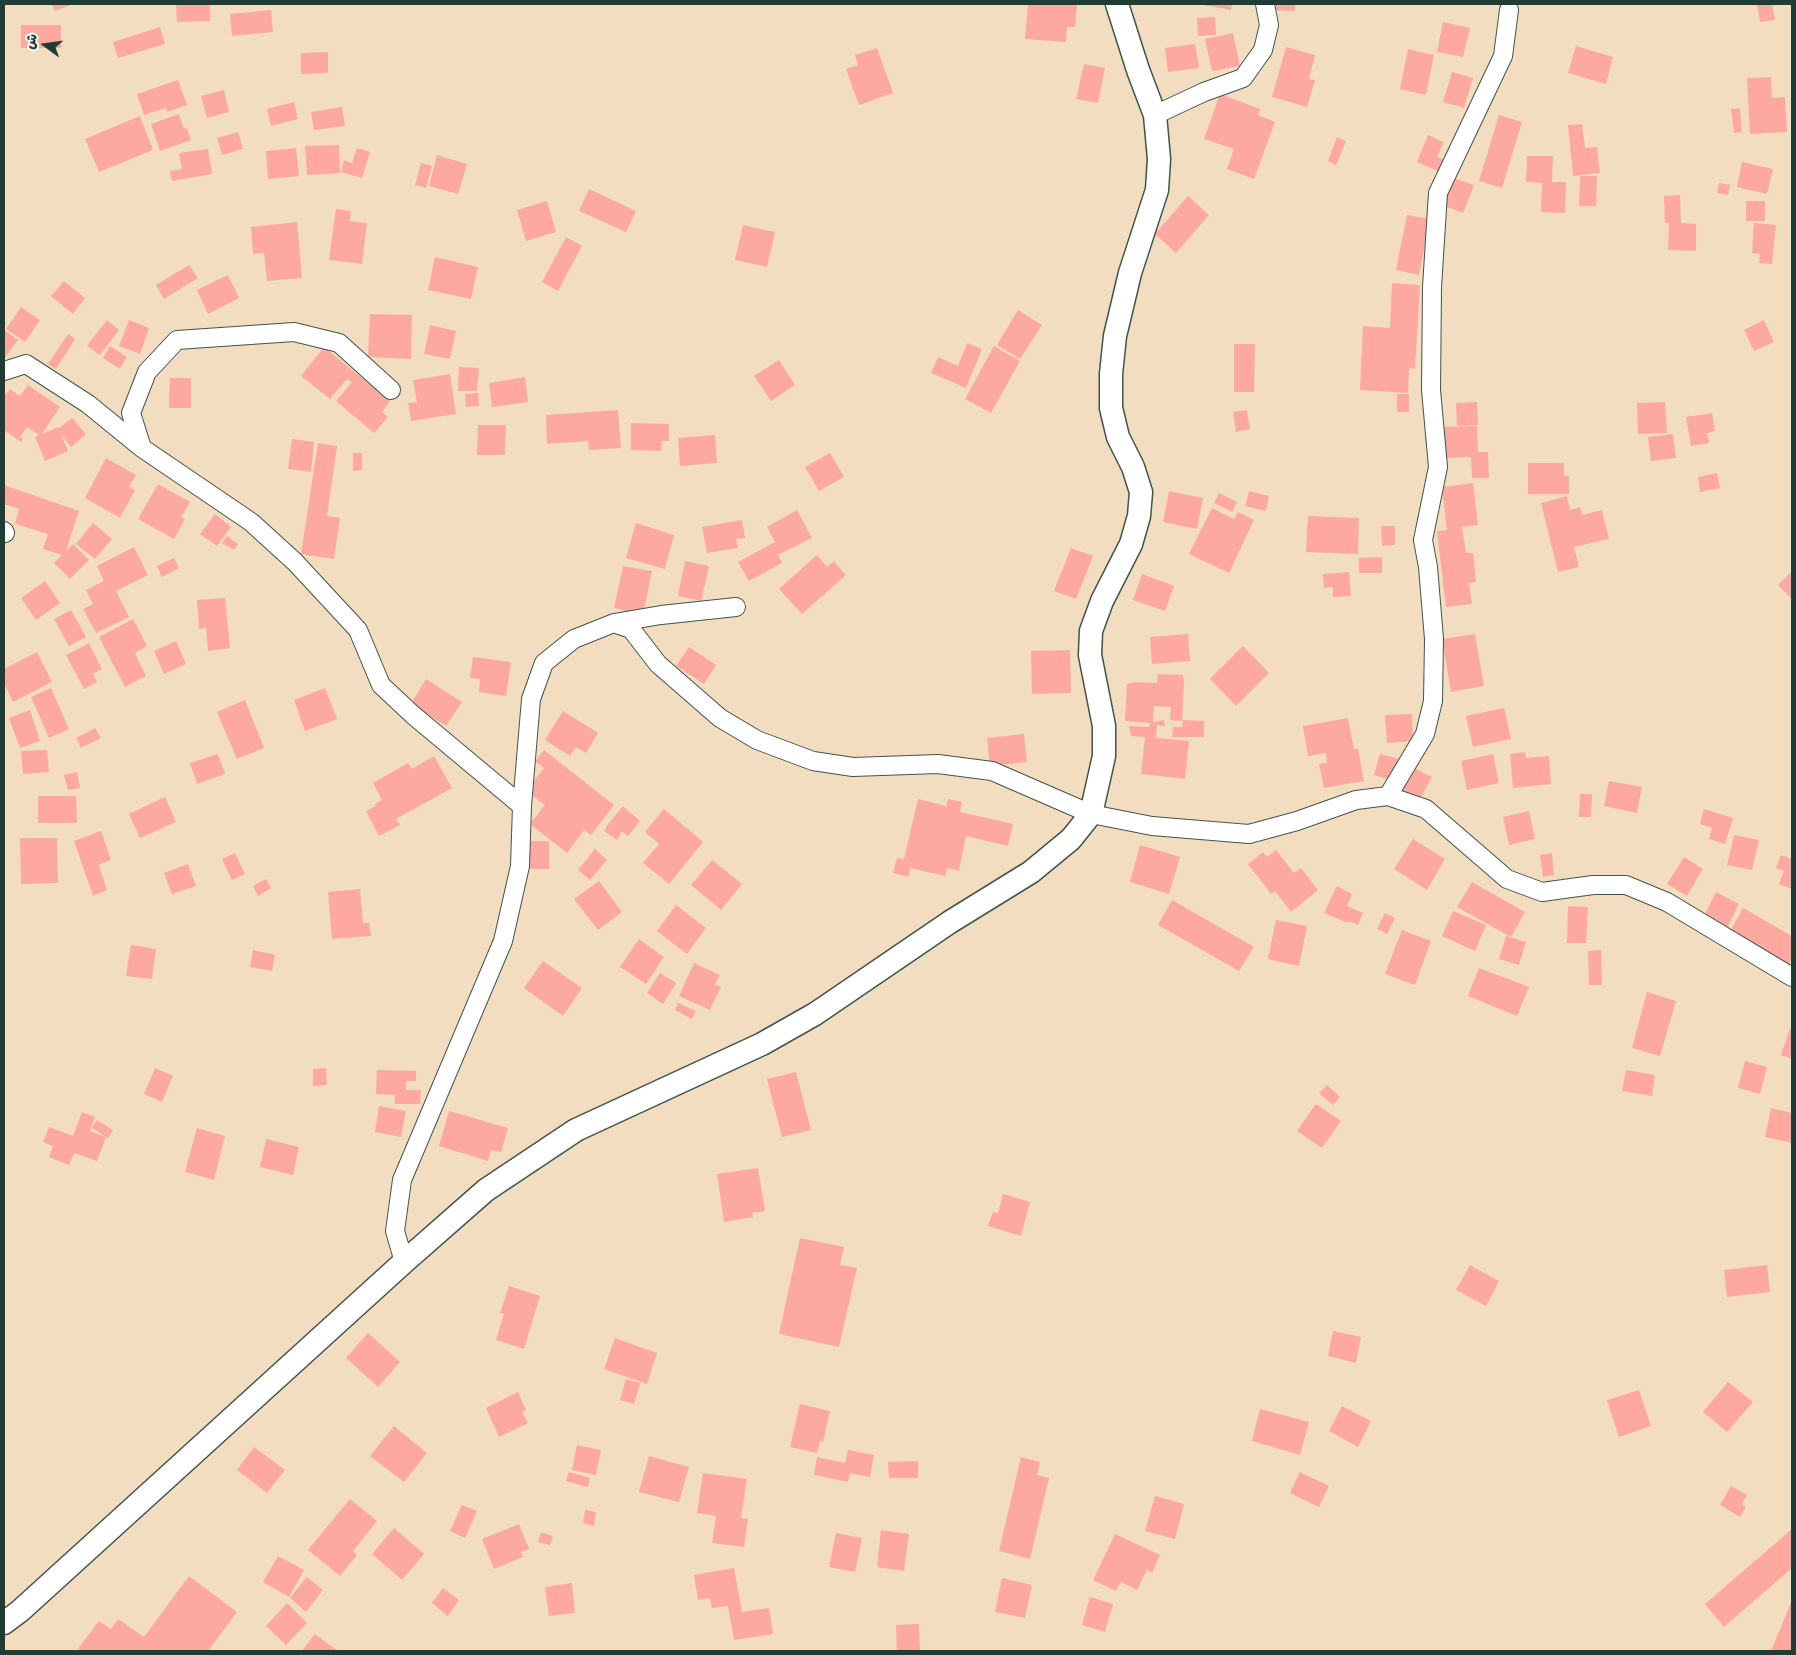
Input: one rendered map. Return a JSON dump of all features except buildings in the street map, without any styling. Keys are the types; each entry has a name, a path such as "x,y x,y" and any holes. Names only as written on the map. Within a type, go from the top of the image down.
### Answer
{"main road":[{"path":"4,1623 486,1190 576,1130 762,1044 816,1014 950,922 1031,872 1071,838 1091,814 1104,756 1104,726 1090,655 1091,631 1102,601 1130,544 1140,508 1141,492 1133,467 1118,437 1111,408 1111,374 1115,336 1130,272 1157,190 1159,159 1155,115 1138,70 1117,4"}],"street":[{"path":"1155,115 1204,92 1243,78 1263,50 1269,25 1265,4"},
{"path":"1388,796 1425,734 1433,701 1434,639 1428,567 1423,540 1438,467 1430,390 1432,287 1438,193 1503,56 1509,10"},
{"path":"142,448 131,413 147,372 177,340 294,332 339,343 391,390"},
{"path":"4,371 26,364 88,404 142,448 251,522 295,562 358,630 381,684 413,715 522,806"},
{"path":"404,1262 395,1231 402,1180 503,941 520,866 522,806 531,699 544,663 574,638 614,623 736,606"},
{"path":"614,623 631,629 658,664 720,718 757,740 813,761 853,767 938,764 992,771 1091,814 1152,826 1249,834 1297,821 1356,800 1388,796 1426,809 1507,879 1542,892 1593,885 1626,885 1667,902 1792,977"}]}
